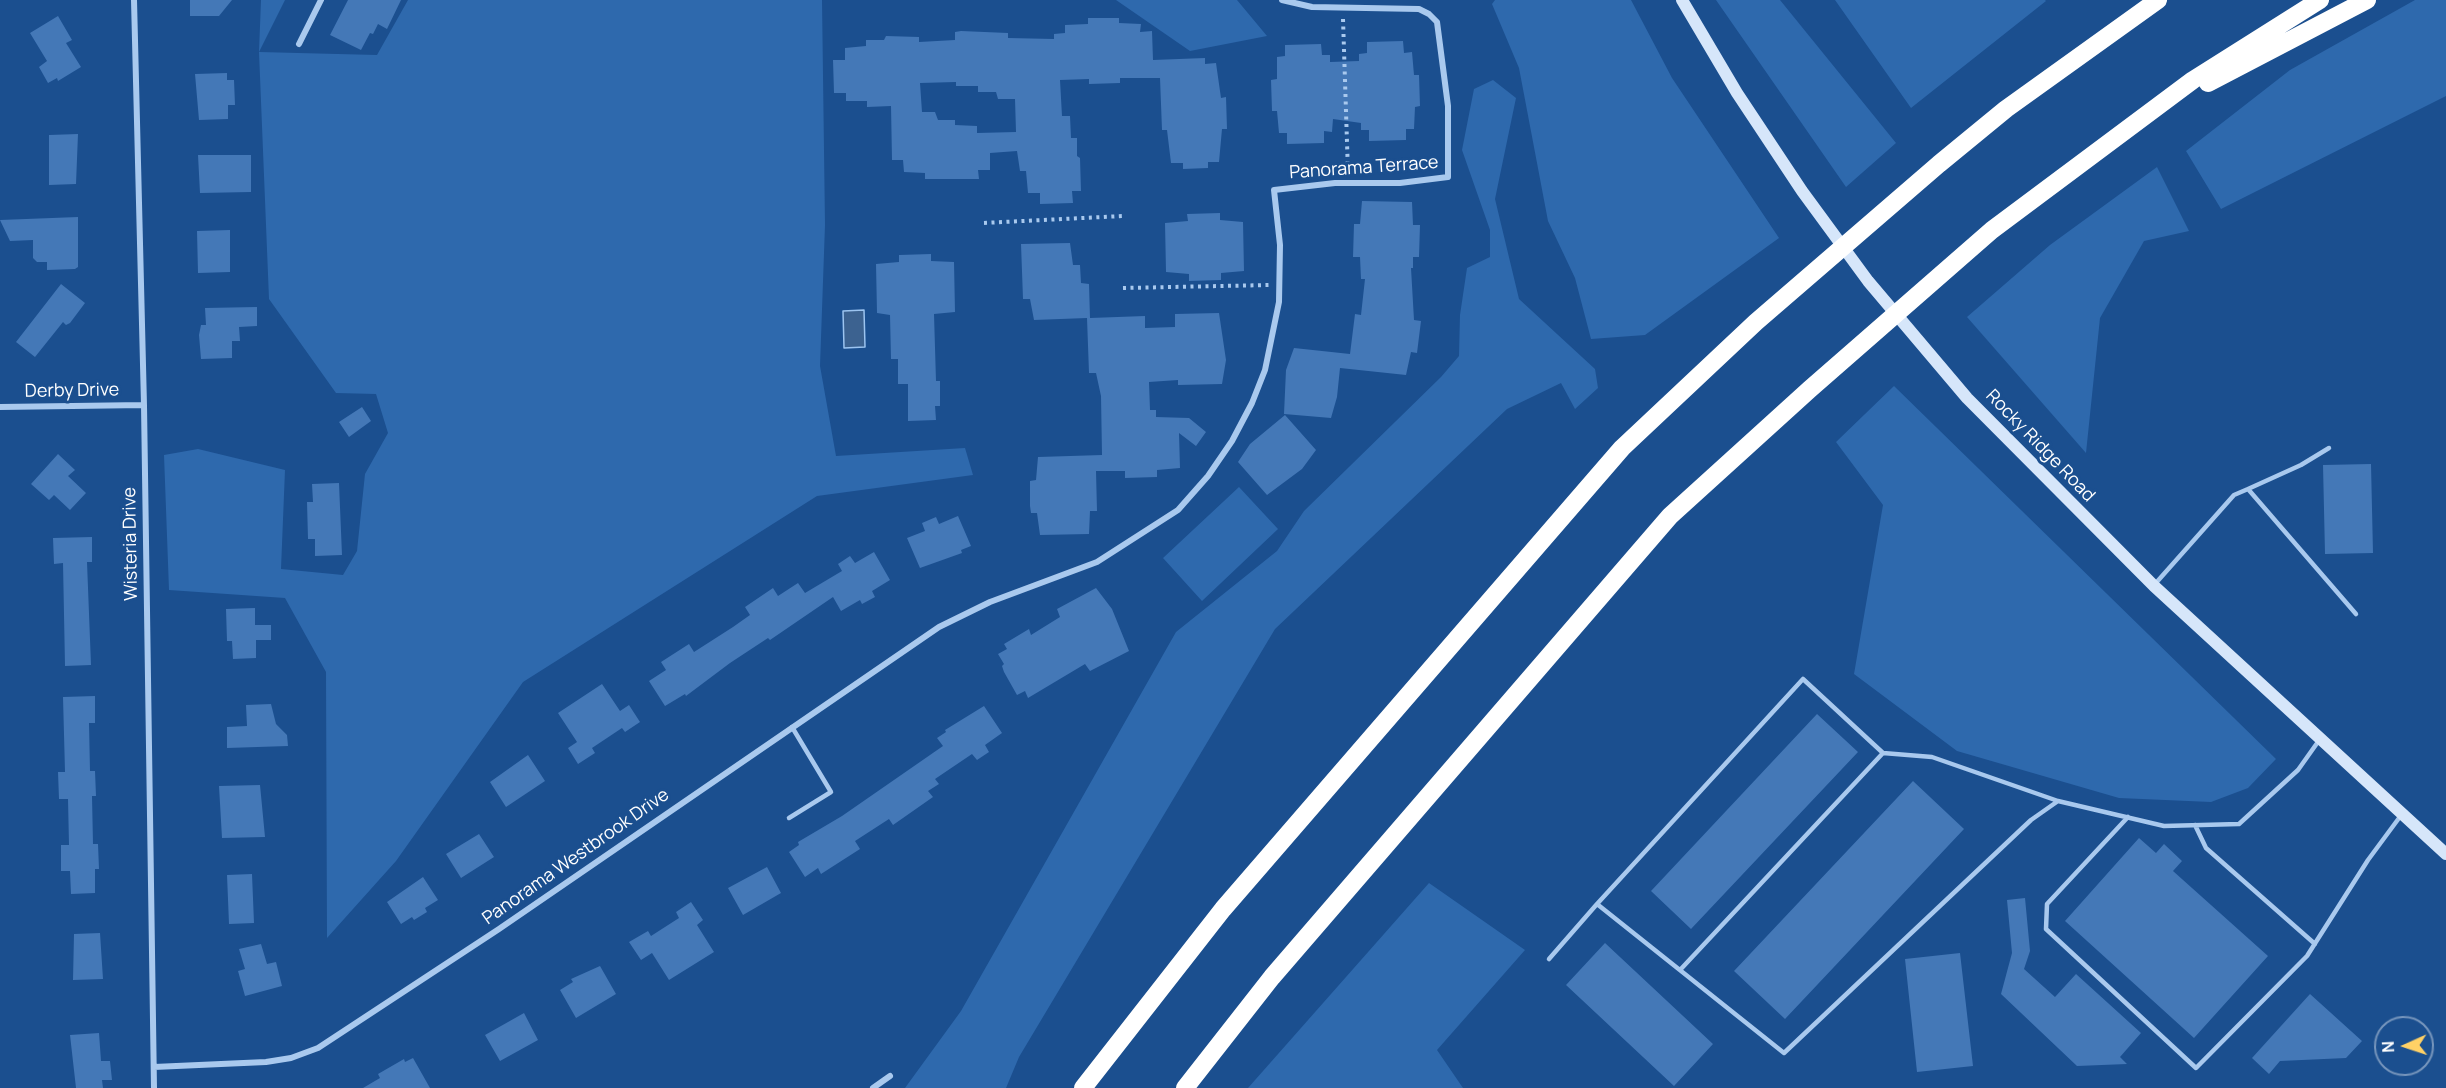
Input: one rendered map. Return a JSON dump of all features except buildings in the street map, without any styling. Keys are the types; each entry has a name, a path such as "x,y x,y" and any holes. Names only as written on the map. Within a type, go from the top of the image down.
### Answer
{"highway":[{"path":"2049,78 2142,0"},
{"path":"1083,1088 1223,909 1614,457 1756,322 1939,164 2006,109 2158,0"},
{"path":"1185,1088 1272,977 1670,516 1810,389 1992,230 2193,80 2320,0"},
{"path":"2151,113 2367,0"}],"main road":[{"name":"Rocky Ridge Road","path":"1682,0 1737,93 1868,281 1967,398 2154,586 2446,854"}],"street":[{"name":"Wisteria Drive","path":"134,0 144,405 154,1088"},
{"path":"299,44 321,0"},
{"name":"Panorama Terrace","path":"990,602 1096,562 1178,510 1208,476 1232,441 1252,403 1265,370 1279,302 1280,245 1274,190 1348,183 1401,183 1448,177 1449,116 1437,22 1429,14 1419,9 1312,7 1282,0"},
{"name":"Derby Drive","path":"0,408 144,405"},
{"name":"Panorama Westbrook Drive","path":"154,1067 266,1062 291,1058 318,1048 499,929 939,627 990,602"},
{"path":"873,1088 890,1076"}],"lane":[{"path":"2154,586 2234,495 2301,465 2329,447"},
{"path":"2248,489 2356,614"},
{"path":"1549,959 1803,679 1883,753 1932,757 2058,801 2164,826 2239,824 2298,770 2320,739"},
{"path":"789,818 831,792 792,727"},
{"path":"1680,970 1883,753"},
{"path":"1597,904 1784,1053 2031,820 2058,801"},
{"path":"2128,817 2048,904 2046,929 2196,1068 2307,956 2368,860 2402,814"},
{"path":"2195,825 2206,848 2315,944"}],"path":[{"path":"1343,7 1348,183"},
{"path":"984,223 1122,216"},
{"path":"1123,288 1279,285"}],"shaded area":[{"path":"261,0 285,0 259,52"},
{"path":"408,0 822,0 825,225 820,366 836,456 965,448 973,475 817,496 523,682 396,861 327,938 326,672 285,598 169,590 164,455 198,449 285,470 281,569 343,575 357,551 365,474 388,433 376,394 336,393 269,299 259,52 377,55"},
{"path":"1116,0 1237,0 1267,36 1190,51"},
{"path":"1495,0 1631,0 1672,78 1779,238 1645,335 1591,339 1575,278 1548,221 1519,68 1492,4"},
{"path":"1716,0 1780,0 1896,143 1846,187"},
{"path":"1835,0 2045,0 2046,1 1911,108"},
{"path":"2415,0 2446,0 2446,96 2221,209 2186,151 2290,70"},
{"path":"1493,80 1516,98 1495,199 1519,299 1595,369 1598,388 1575,409 1561,383 1507,409 1275,629 1019,1057 1006,1088 905,1088 961,1011 1176,632 1277,551 1304,511 1441,377 1459,356 1460,315 1467,268 1490,257 1490,230 1462,150 1474,89"},
{"path":"2157,167 2189,231 2144,241 2100,318 2086,453 1967,317 2050,245"},
{"path":"864,310 865,347 844,348 843,311"},
{"path":"1894,386 2276,759 2248,788 2211,802 2119,798 1957,751 1854,674 1883,505 1836,442"},
{"path":"1239,487 1278,529 1202,601 1163,558"},
{"path":"1429,883 1525,950 1437,1050 1463,1088 1248,1088"}]}
